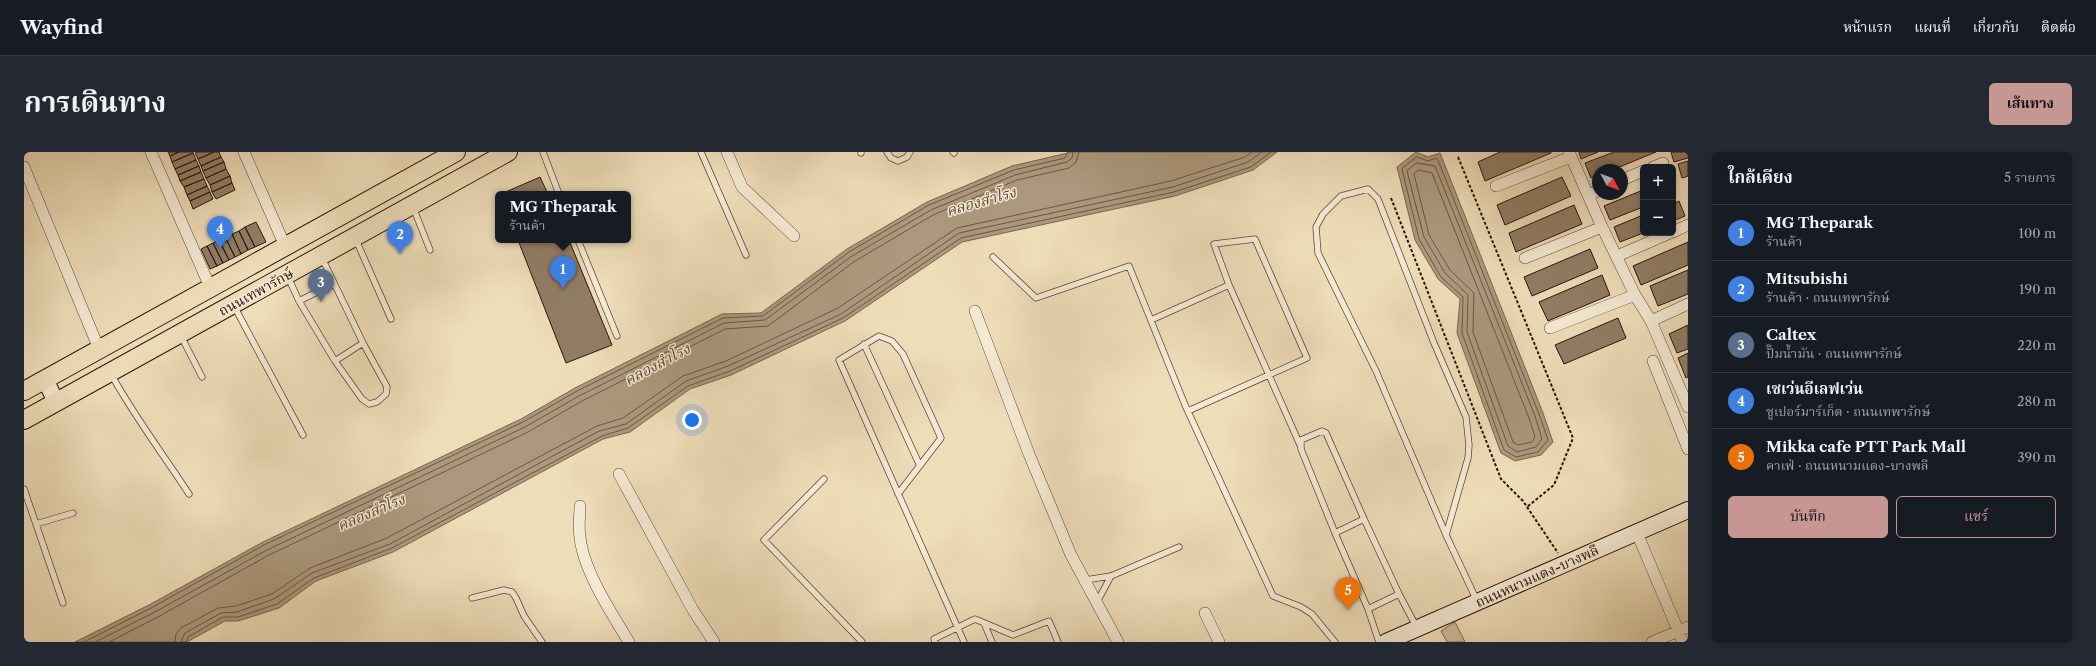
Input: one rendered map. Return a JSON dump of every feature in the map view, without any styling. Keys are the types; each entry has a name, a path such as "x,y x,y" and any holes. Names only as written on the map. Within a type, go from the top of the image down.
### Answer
{"main road":[{"name":"ถนนเทพารักษ์","path":"24,420 508,152"},
{"name":"ถนนเทพารักษ์","path":"24,391 450,153"},
{"path":"45,379 56,402"},
{"name":"ถนนหนามแดง-บางพลี","path":"1386,642 1688,510"}],"street":[{"path":"151,152 210,287"},
{"path":"244,152 285,246"},
{"path":"727,152 742,188 794,236"},
{"path":"1496,186 1570,154 1592,191"},
{"path":"24,167 99,349"},
{"path":"1628,177 1640,172"},
{"path":"1595,200 1602,228 1635,295 1651,321 1685,388 1688,407"},
{"path":"1676,230 1688,225"},
{"path":"1525,258 1602,228"},
{"path":"1617,256 1663,236"},
{"path":"1550,328 1635,295"},
{"path":"1651,321 1688,304"},
{"path":"975,311 1029,454 1071,556 1118,642"},
{"path":"1653,361 1688,449"},
{"path":"619,474 693,610 714,642"},
{"path":"580,506 580,538 586,560 607,605 629,642"},
{"path":"1637,533 1683,634 1652,642"},
{"path":"1205,613 1219,642"}],"lane":[{"path":"542,152 558,191"},
{"path":"701,152 746,255"},
{"path":"888,152 891,158 898,161 907,157 910,152"},
{"path":"1446,535 1468,458 1469,445 1466,417 1434,343 1378,199 1368,190 1358,191 1342,196 1323,214 1316,227 1318,253 1376,371 1446,535 1478,602"},
{"path":"412,206 430,250"},
{"path":"355,238 391,319"},
{"path":"1188,412 1269,376 1307,358 1256,239 1214,244 1229,285 1269,376 1300,445 1335,533 1368,609 1379,642"},
{"path":"579,243 616,336"},
{"path":"287,275 299,302 335,361 362,399 368,404 377,402 386,394 387,387 333,284 321,256"},
{"path":"993,258 1036,298 1129,266 1188,412 1273,596 1302,607 1312,614 1335,642"},
{"path":"299,302 333,284"},
{"path":"1151,320 1229,285"},
{"path":"233,304 303,435"},
{"path":"180,334 202,377"},
{"path":"898,494 941,438 906,361 892,341 879,336 839,360 898,494 964,642"},
{"path":"335,361 363,343"},
{"path":"864,344 920,466"},
{"path":"110,372 125,400 189,494"},
{"path":"1300,445 1302,440 1322,431 1326,433 1399,594 1418,628"},
{"path":"824,479 764,540 862,642"},
{"path":"24,489 63,603"},
{"path":"36,524 73,513"},
{"path":"1335,533 1364,519"},
{"path":"1085,580 1111,576 1179,547"},
{"path":"1097,604 1111,576"},
{"path":"472,598 504,590 512,592 524,616 542,642"},
{"path":"1368,609 1399,594"},
{"path":"935,642 934,639 975,619 1013,635 1049,621 1058,642"},
{"path":"984,623 992,642"}],"path":[{"path":"1458,157 1573,438 1554,485 1527,507"},
{"path":"1391,198 1501,479 1527,507 1565,564"}],"shaded area":[{"path":"1455,622 1465,642 1447,642 1441,631"}],"water":[{"name":"คลองสำโรง","path":"1072,152 1277,152 1253,170 1175,196 962,242 845,321 731,375 690,389 630,432 603,439 393,552 316,581 279,608 238,621 225,621 187,642 75,642 149,605 263,542 521,419 575,388 722,314 761,313 847,249 927,202 1012,166"},
{"path":"1416,152 1428,157 1440,153 1543,413 1553,442 1541,455 1515,461 1501,453 1457,333 1460,299 1438,279 1415,240 1397,167"}],"building":[{"path":"168,152 179,152 170,156"},
{"path":"179,152 193,153 172,162 170,156"},
{"path":"214,152 198,159 195,153"},
{"path":"214,152 219,152 221,157 201,166 198,159"},
{"path":"1500,152 1551,153 1485,181 1478,162"},
{"path":"1579,152 1598,152 1581,159"},
{"path":"1614,152 1656,152 1627,164 1592,164 1591,178 1585,163"},
{"path":"1671,152 1688,152 1688,158 1674,162"},
{"path":"193,153 196,160 175,169 172,162"},
{"path":"221,157 224,162 203,171 201,166"},
{"path":"196,160 199,166 178,175 175,169"},
{"path":"1688,161 1688,176 1682,178 1678,164"},
{"path":"224,162 226,169 206,178 203,171"},
{"path":"199,166 201,172 180,181 178,175"},
{"path":"226,169 230,176 210,185 206,178"},
{"path":"201,172 204,179 184,187 180,181"},
{"path":"230,176 232,183 212,192 210,185"},
{"path":"540,177 547,191 508,191"},
{"path":"1562,177 1571,196 1505,225 1497,205"},
{"path":"204,179 207,186 187,195 184,187"},
{"path":"232,183 235,190 216,199 212,192"},
{"path":"207,186 210,192 190,201 187,195"},
{"path":"1640,191 1640,208 1610,220 1604,206 1619,200 1628,200 1628,196"},
{"path":"210,192 213,199 193,209 190,201"},
{"path":"1679,201 1685,216 1676,220 1676,202"},
{"path":"1574,205 1582,224 1516,252 1509,233"},
{"path":"1640,216 1640,234 1620,242 1614,227"},
{"path":"256,222 266,242 255,247 245,227"},
{"path":"245,227 255,247 248,250 239,231"},
{"path":"239,231 248,250 241,254 232,234"},
{"path":"232,234 241,254 235,257 225,237"},
{"path":"225,237 235,257 229,260 219,240"},
{"path":"219,240 229,260 223,263 213,243"},
{"path":"1688,242 1688,265 1641,285 1633,266"},
{"path":"213,243 223,263 217,266 207,246"},
{"path":"519,243 570,243 612,345 566,363"},
{"path":"207,246 217,266 210,269 201,249"},
{"path":"1590,249 1598,268 1532,296 1524,277"},
{"path":"1688,270 1688,294 1658,306 1650,286"},
{"path":"1602,275 1610,295 1548,321 1539,302"},
{"path":"1618,318 1626,338 1564,364 1555,345"},
{"path":"1688,325 1688,349 1677,353 1669,334"},
{"path":"1688,353 1688,377 1686,378 1678,358"}],"place":[{"name":"เซเว่นอีเลฟเว่น","path":"220,249"},
{"name":"Mitsubishi","path":"400,254"},
{"name":"MG Theparak","path":"563,289"},
{"name":"Caltex","path":"321,302"},
{"name":"Mikka cafe PTT Park Mall","path":"1348,610"}]}
